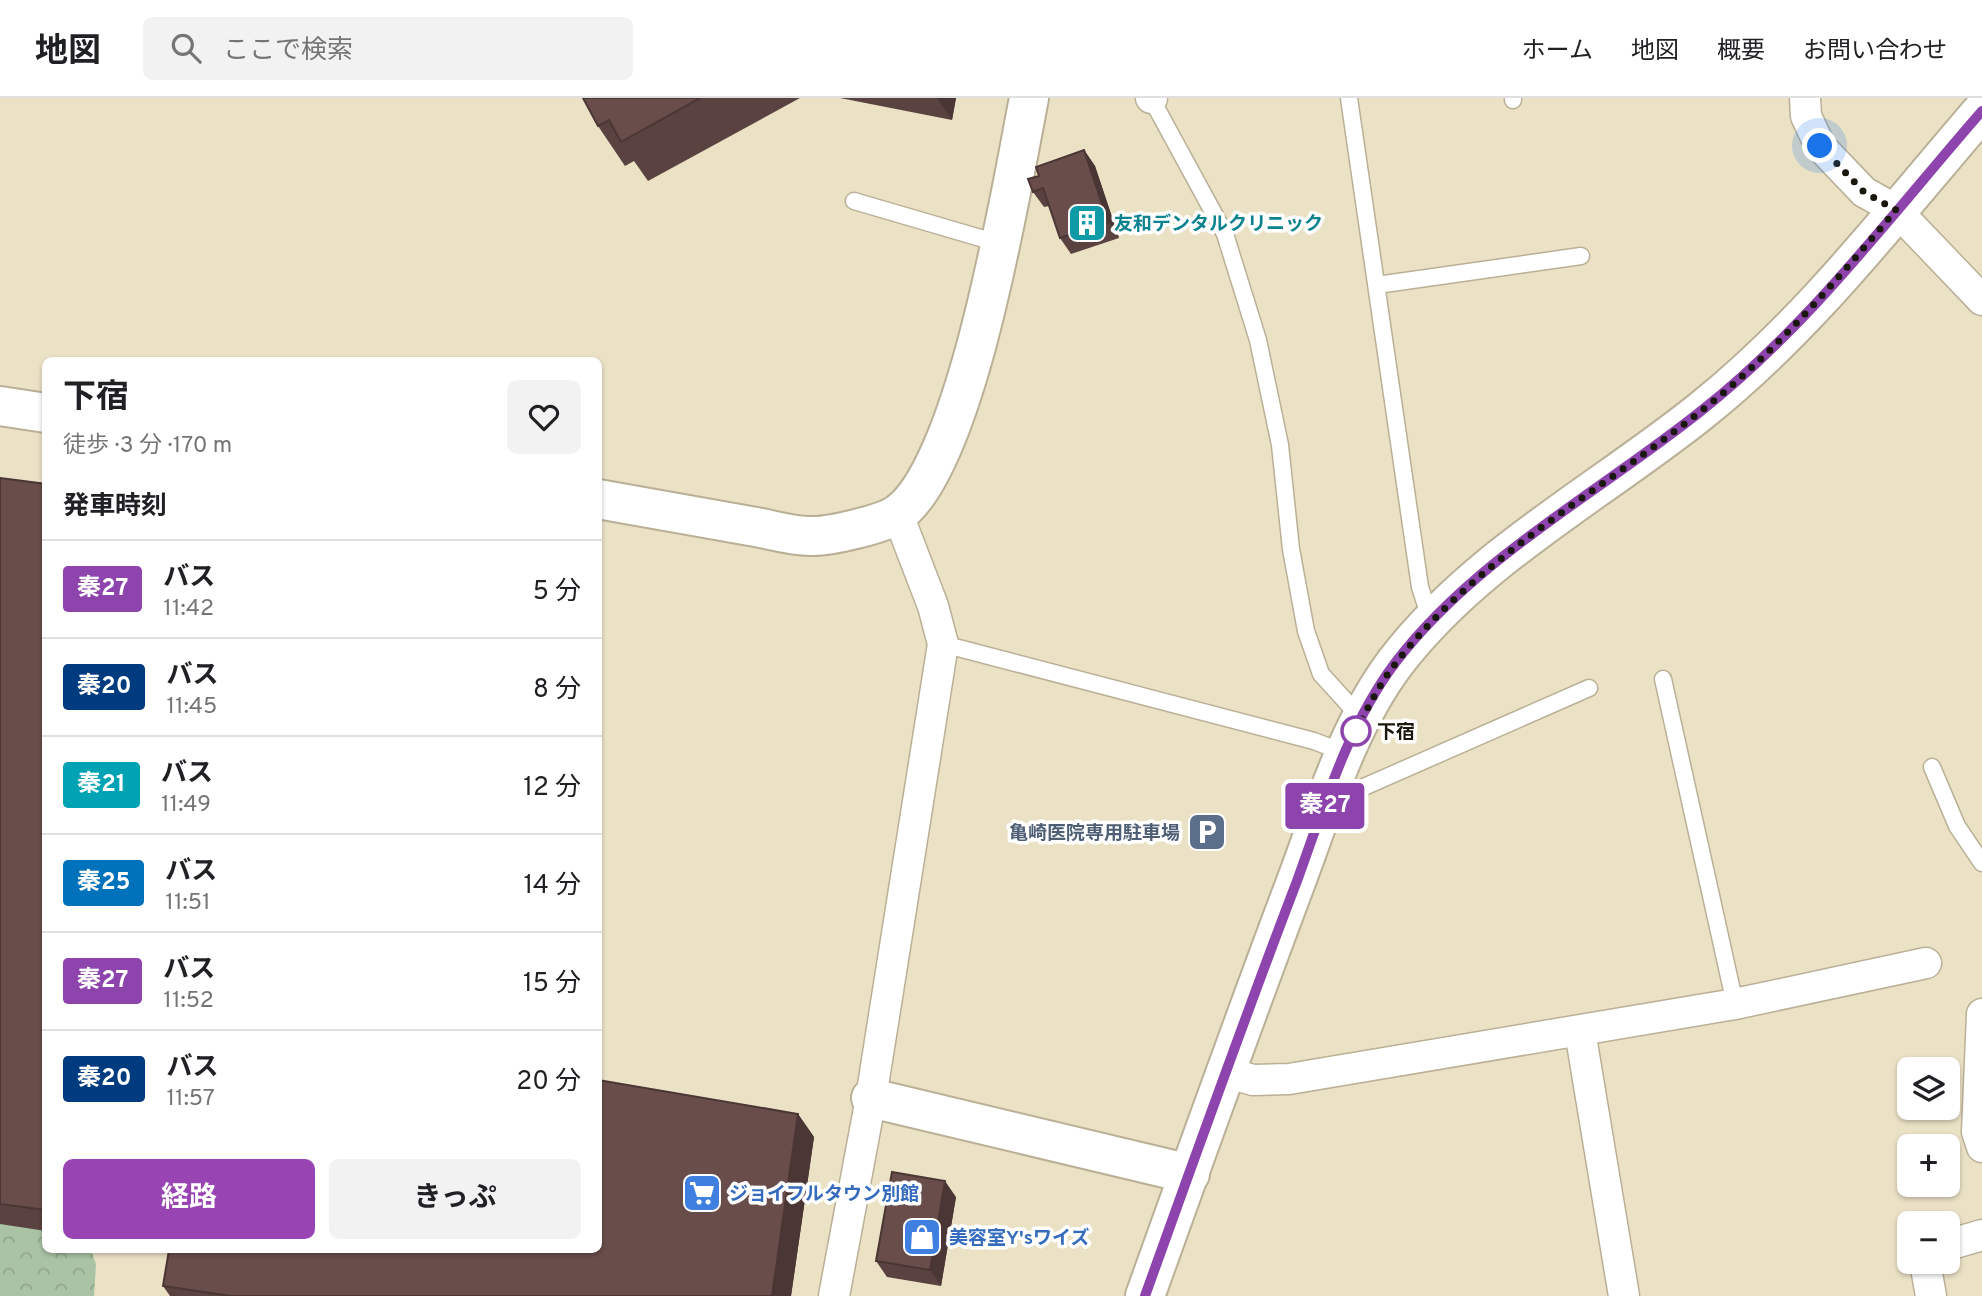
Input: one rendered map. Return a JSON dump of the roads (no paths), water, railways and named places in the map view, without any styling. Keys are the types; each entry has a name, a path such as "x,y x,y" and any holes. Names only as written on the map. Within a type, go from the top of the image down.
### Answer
{"main road":[{"path":"602,500 813,537 898,515 916,497 952,420 991,295 1029,98"},
{"path":"1145,1296 1225,1072 1345,753 1395,664 1432,623 1506,553 1701,412 1759,361 1825,293 1982,111"},
{"path":"0,406 42,412"},
{"path":"871,1098 1190,1174"}],"street":[{"path":"1805,98 1806,116 1820,146 1864,192 1896,210 1982,300"},
{"path":"834,1296 871,1098 943,644 933,606 898,515"},
{"path":"1225,1072 1253,1080 1289,1079 1735,1004 1926,963"},
{"path":"1982,1014 1977,1132 1982,1147"},
{"path":"1580,1031 1624,1296"},
{"path":"1960,1241 1982,1235"},
{"path":"1927,1274 1931,1296"}],"lane":[{"path":"1151,98 1225,234 1258,340 1278,432 1291,549 1306,631 1321,674 1362,720"},
{"path":"1349,98 1420,587 1432,623"},
{"path":"855,201 1001,244"},
{"path":"1377,285 1581,256"},
{"path":"943,644 1314,741 1345,753"},
{"path":"1663,679 1735,1004"},
{"path":"1326,803 1589,688"},
{"path":"1933,767 1957,826 1982,863"}],"place":[{"name":"友和デンタルクリニック","path":"1087,223"},
{"name":"下宿","path":"1356,731"},
{"name":"亀崎医院専用駐車場","path":"1207,832"},
{"name":"ジョイフルタウン別館","path":"702,1193"},
{"name":"美容室Y'sワイズ","path":"922,1237"}]}
